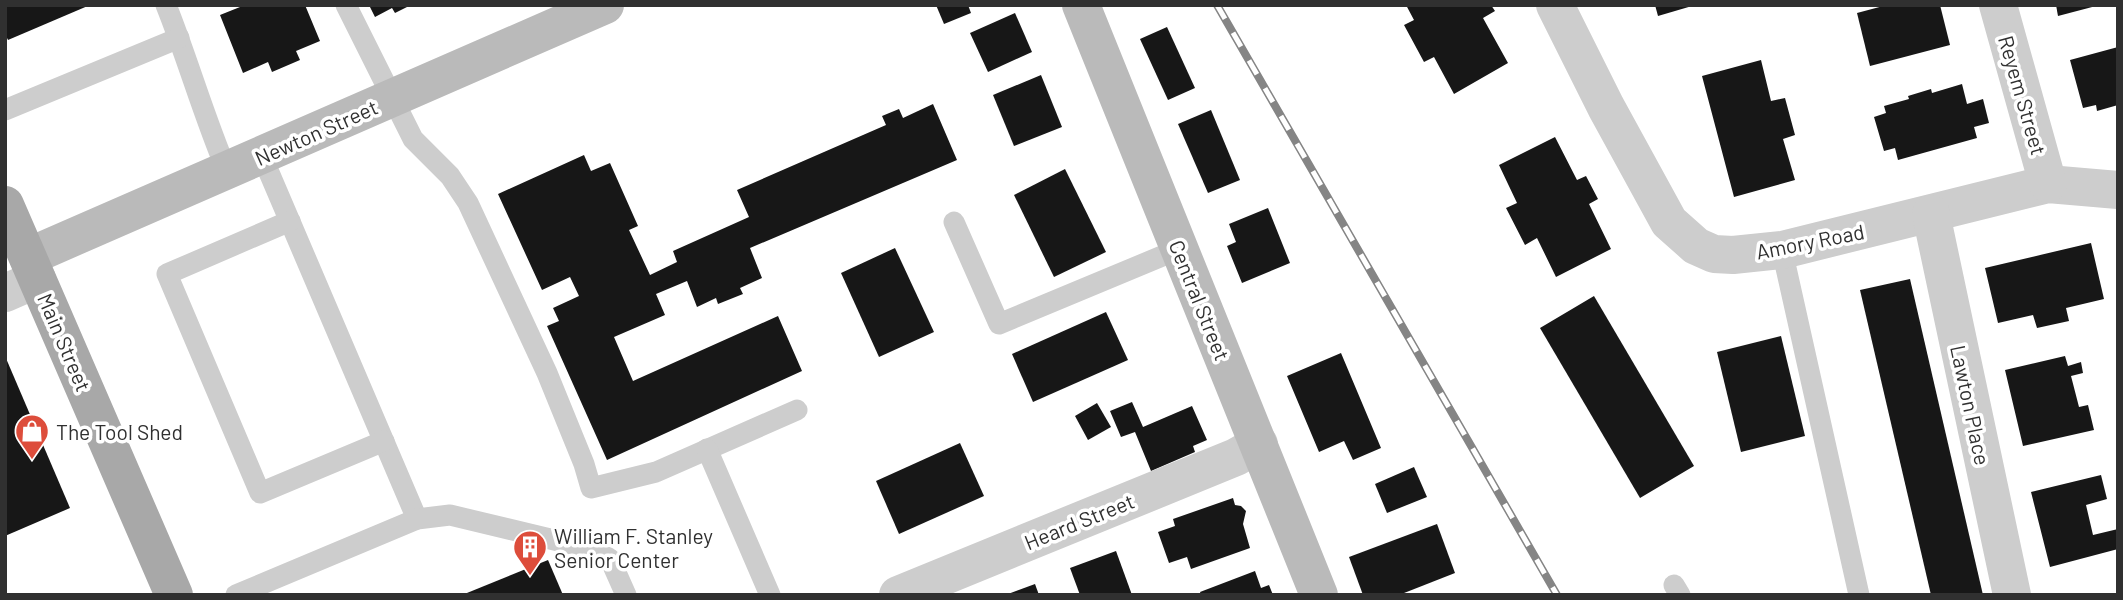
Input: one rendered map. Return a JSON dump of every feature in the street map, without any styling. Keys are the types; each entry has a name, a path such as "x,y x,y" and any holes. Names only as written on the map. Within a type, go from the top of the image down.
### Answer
{"main road":[{"name":"Main Street","path":"5,205 24,277 174,595"}],"street":[{"name":"Newton Street","path":"24,277 227,171 605,5"},
{"name":"Central Street","path":"1081,5 1319,595"},
{"name":"Amory Road","path":"1555,5 1606,107 1669,222 1696,246 1714,254 1733,256 1782,250 2048,184 2118,191"},
{"name":"Reyem Street","path":"1998,5 2048,184"},
{"name":"Lawton Place","path":"1931,214 2012,595"},
{"name":"Heard Street","path":"898,595 1237,457 1259,444"}],"lane":[{"path":"166,5 196,85 206,123 227,171"},
{"path":"345,5 413,139 450,176 468,203 547,373 591,488 645,476 797,410"},
{"path":"5,110 179,38"},
{"path":"262,156 417,519"},
{"path":"290,221 167,274 260,494 384,441"},
{"path":"954,222 999,324 1179,249"},
{"path":"1782,250 1859,595"},
{"path":"708,449 770,595"},
{"path":"236,595 417,519 450,515 596,550 610,559 626,595"}],"building":[{"path":"5,5 90,5 8,40 5,34"},
{"path":"245,5 305,5 320,41 296,51 300,60 272,72 268,62 243,73 220,15"},
{"path":"369,5 411,5 395,13 392,8 375,17"},
{"path":"936,5 968,5 971,13 944,24"},
{"path":"1406,5 1491,5 1495,11 1483,18 1508,63 1454,94 1434,57 1424,62 1404,25 1414,20"},
{"path":"1655,5 1692,5 1692,6 1658,16"},
{"path":"1887,5 1940,5 1950,45 1870,66 1857,13"},
{"path":"2056,5 2096,5 2096,6 2058,16"},
{"path":"1015,13 1032,52 988,72 970,33"},
{"path":"1167,27 1195,88 1168,100 1140,39"},
{"path":"2118,47 2118,105 2097,111 2096,105 2083,108 2070,60"},
{"path":"1761,60 1771,101 1785,98 1795,135 1783,139 1795,180 1734,197 1702,76"},
{"path":"1041,75 1062,127 1014,146 993,95"},
{"path":"1962,84 1967,104 1983,99 1989,123 1974,127 1977,138 1898,160 1895,148 1884,151 1874,117 1886,113 1884,106 1931,89 1932,93"},
{"path":"933,104 957,160 750,248 762,278 740,288 743,294 718,304 716,298 697,307 687,281 656,294 665,315 614,337 633,381 778,316 802,371 607,460 547,326 559,321 553,308 579,296 570,277 542,290 498,194 584,155 591,171 610,163 638,226 629,230 650,275 677,262 673,251 749,217 737,190 886,125 882,116 899,109 903,118"},
{"path":"1211,110 1240,180 1208,193 1178,124"},
{"path":"1555,137 1577,180 1586,176 1598,199 1589,204 1611,249 1556,277 1537,238 1525,245 1506,208 1517,203 1499,165"},
{"path":"1065,169 1106,252 1054,277 1014,195"},
{"path":"1268,208 1290,263 1242,283 1227,246 1236,242 1229,224"},
{"path":"2091,243 2104,299 2066,308 2069,321 2037,328 2033,315 1998,323 1985,268"},
{"path":"895,248 934,332 879,357 841,273"},
{"path":"1910,279 1983,595 1931,595 1860,290"},
{"path":"1594,296 1694,466 1640,498 1540,328"},
{"path":"1106,312 1128,360 1033,402 1012,354"},
{"path":"1781,336 1805,436 1741,452 1717,352"},
{"path":"1341,353 1381,448 1353,460 1344,441 1319,452 1287,376"},
{"path":"5,356 70,508 5,536"},
{"path":"2065,356 2068,366 2081,362 2083,373 2071,376 2079,407 2088,405 2094,430 2023,446 2005,370"},
{"path":"1132,402 1143,427 1192,406 1207,440 1193,446 1195,452 1151,471 1135,432 1121,437 1110,411"},
{"path":"1097,403 1111,427 1088,440 1075,416"},
{"path":"960,443 984,496 899,534 876,481"},
{"path":"1414,467 1427,497 1387,513 1375,484"},
{"path":"2101,475 2107,499 2086,505 2093,535 2118,529 2118,549 2050,567 2031,492"},
{"path":"1233,498 1235,505 1246,511 1243,524 1250,548 1191,569 1187,557 1169,563 1158,532 1175,526 1173,519"},
{"path":"1437,524 1455,573 1399,595 1363,595 1349,557"},
{"path":"1116,551 1132,595 1080,595 1070,568"},
{"name":"William F. Stanley Senior Center","path":"548,560 563,595 462,595"},
{"path":"1255,571 1261,588 1269,585 1273,595 1201,595 1200,592"},
{"path":"1035,584 1039,595 1008,595 1008,594"}],"railway":[{"path":"1217,5 1557,595"}],"place":[{"name":"The Tool Shed","path":"32,461"},
{"name":"William F. Stanley Senior Center","path":"530,577"}]}
